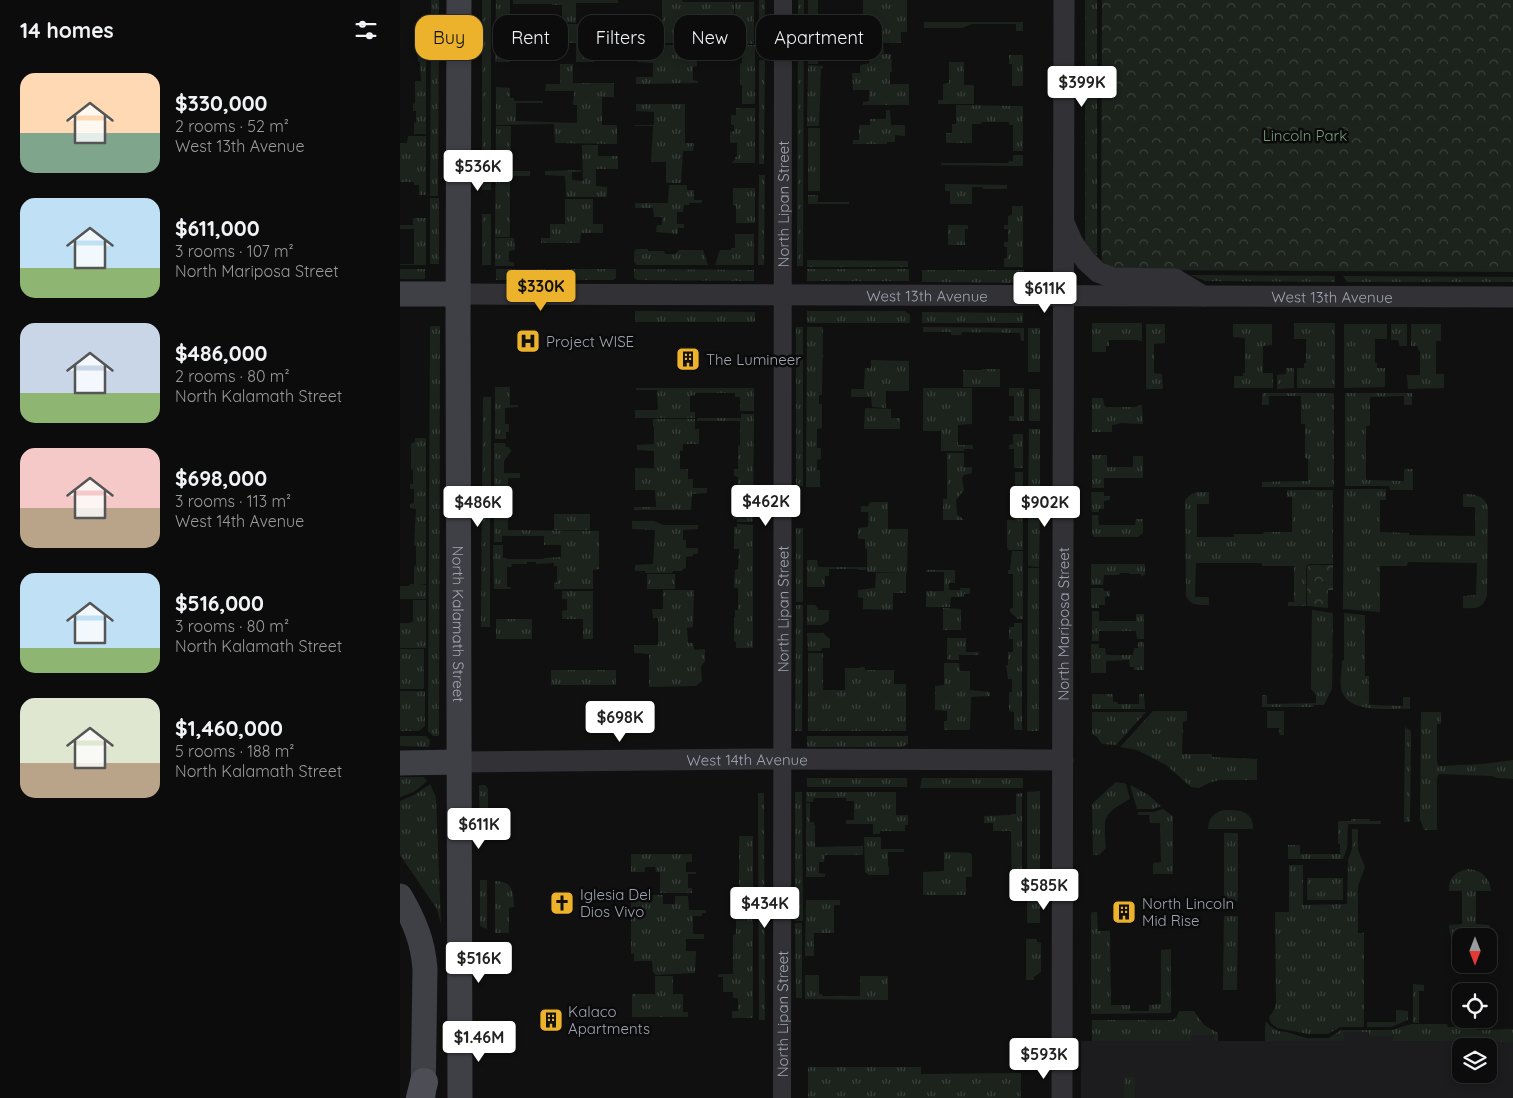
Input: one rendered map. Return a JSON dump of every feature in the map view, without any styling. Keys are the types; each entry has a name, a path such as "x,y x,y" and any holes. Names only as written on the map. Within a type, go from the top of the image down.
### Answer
{"main road":[{"name":"North Kalamath Street","path":"459,0 460,1098"},
{"name":"West 13th Avenue","path":"400,294 458,294"},
{"name":"West 14th Avenue","path":"400,762 459,762"},
{"path":"400,896 420,935 424,953 422,1093"}],"street":[{"name":"North Lipan Street","path":"782,1098 783,0"},
{"name":"North Mariposa Street","path":"1062,1098 1064,0"},
{"path":"1064,216 1065,226 1072,241 1086,261 1098,272 1113,278 1175,279 1203,296"},
{"name":"West 13th Avenue","path":"458,294 1513,297"},
{"name":"West 14th Avenue","path":"459,762 782,759 1063,760"}],"shaded area":[{"path":"1344,1032 1369,1032 1369,1036 1393,1036 1393,1041 1452,1041 1452,1083 1497,1083 1497,1042 1513,1042 1513,1098 1081,1098 1081,1041 1191,1041 1191,1035 1215,1035 1215,1041 1344,1041"}],"green space":[{"path":"431,0 439,0 439,15 431,15"},
{"path":"482,0 491,0 491,190 482,190"},
{"path":"496,0 510,0 510,15 496,15"},
{"path":"513,0 618,0 618,3 576,3 576,23 568,22 568,15 562,15 562,5 513,4"},
{"path":"662,0 734,2 734,15 674,15 674,43 665,43 664,15 662,15"},
{"path":"759,0 765,0 765,15 759,15"},
{"path":"798,0 804,0 804,15 798,15"},
{"path":"808,0 818,0 818,15 808,15"},
{"path":"863,0 907,0 907,32 901,32 901,43 882,43 882,15 863,15"},
{"path":"1085,0 1097,0 1097,255 1091,255 1085,242"},
{"name":"Lincoln Park","path":"1102,0 1513,0 1513,272 1131,270 1116,268 1105,263 1102,261 1101,245"},
{"path":"735,2 754,2 754,44 746,43 746,15 735,15"},
{"path":"924,22 1023,22 1023,31 1016,31 1016,24 972,24 962,28 924,28"},
{"path":"568,24 578,24 578,60 594,60 594,62 576,62 576,43 568,43"},
{"path":"883,44 884,54 891,54 892,72 890,72 890,84 909,84 909,105 863,105 863,102 869,101 869,90 853,90 852,73 860,73 860,65 869,63 869,60 882,60"},
{"path":"664,45 674,45 674,60 697,60 697,66 693,67 693,80 698,81 698,83 636,84 636,77 653,77 653,63 637,62 637,60 664,60"},
{"path":"746,45 755,45 755,104 742,104 740,64 742,60 746,60"},
{"path":"1009,55 1023,55 1023,86 1012,86 1012,64 1009,64"},
{"path":"418,60 426,60 426,134 414,134 414,123 416,122 416,111 413,111 415,81 421,81 420,62"},
{"path":"431,60 439,60 438,196 430,196"},
{"path":"495,60 510,60 510,62 495,62"},
{"path":"759,60 765,60 764,164 759,164"},
{"path":"798,60 804,60 803,266 797,266"},
{"path":"808,60 818,60 818,64 808,64"},
{"path":"949,62 964,62 964,85 974,85 974,104 938,104 938,100 943,100 943,84 949,83"},
{"path":"560,64 573,64 573,83 614,83 614,97 602,97 602,125 617,125 617,144 555,143 554,124 496,125 496,87 510,88 510,98 514,98 514,101 543,101 543,103 516,103 516,121 577,123 577,105 573,105 574,91 545,91 546,84 560,84"},
{"path":"808,65 823,66 821,69 819,126 807,126"},
{"path":"636,104 685,104 685,143 694,143 693,151 683,151 681,183 666,183 666,162 651,162 653,126 635,125 654,125 654,112 636,111"},
{"path":"956,105 1023,106 1023,151 1013,151 1013,125 1009,125 1009,122 972,124 972,143 946,143 946,133 952,133 952,124 956,124"},
{"path":"736,108 755,108 755,163 731,163 737,157 737,143 730,143 730,132 734,131 734,125 731,125 731,115 736,115"},
{"path":"886,110 890,110 891,125 905,125 905,136 895,135 895,142 887,142 887,144 853,144 853,140 859,140 859,125 870,125 870,119 886,119"},
{"path":"496,126 511,126 510,171 530,171 530,176 510,176 510,237 495,237"},
{"path":"808,128 820,128 820,191 808,191"},
{"path":"408,136 426,136 426,195 419,195 419,185 414,185 414,182 400,182 400,143 407,143"},
{"path":"582,145 598,145 598,156 618,156 618,169 596,169 596,186 607,187 607,197 566,197 565,176 545,175 545,171 581,170 581,172 572,172 572,180 583,181"},
{"path":"1013,155 1023,155 1023,166 941,165 941,163 1008,163 1013,161"},
{"path":"759,175 765,175 764,265 758,265"},
{"path":"945,184 1007,185 1007,189 972,187 972,204 950,204 950,191 945,191"},
{"path":"669,185 687,185 687,190 694,190 694,200 702,200 702,203 684,205 683,212 677,212 677,224 684,224 684,228 678,228 678,234 656,232 657,225 662,225 662,217 654,217 653,208 635,208 635,203 668,203"},
{"path":"733,188 755,188 755,223 736,223"},
{"path":"808,195 818,195 818,202 849,202 849,204 808,204"},
{"path":"430,198 439,198 439,264 430,264"},
{"path":"565,199 593,199 593,224 603,224 603,233 581,233 580,243 541,243 541,238 550,238 550,224 565,224"},
{"path":"1012,206 1023,206 1023,267 1004,267 1004,259 1007,258 1007,247 1004,247 1004,242 1008,242 1008,229 1004,229 1004,225 1008,225 1008,216 1012,215"},
{"path":"482,214 491,214 491,265 482,265"},
{"path":"413,218 426,218 426,265 400,265 414,264 414,229 400,229 400,225 413,225"},
{"path":"948,225 968,225 968,229 965,229 965,245 948,245"},
{"path":"735,234 754,234 754,265 715,265 720,250 735,248"},
{"path":"495,238 514,238 515,250 509,251 509,262 514,262 514,266 495,266"},
{"path":"636,249 664,251 665,254 675,254 679,250 703,250 708,265 637,265 634,262 634,252"},
{"path":"807,260 908,261 908,267 807,267"},
{"path":"400,269 425,269 425,279 400,279"},
{"path":"496,269 616,269 616,278 613,280 496,280"},
{"path":"634,269 754,270 754,281 638,280 634,278"},
{"path":"807,269 909,269 909,281 807,281"},
{"path":"922,270 1024,270 1024,283 922,282"},
{"path":"1190,275 1335,276 1335,282 1205,281"},
{"path":"1343,276 1513,277 1513,282 1347,282"},
{"path":"635,311 755,312 755,322 635,322"},
{"path":"807,311 905,311 910,315 910,323 807,323"},
{"path":"922,312 1023,313 1023,323 922,323"},
{"path":"1092,323 1142,323 1142,341 1109,340 1106,352 1092,352"},
{"path":"1294,323 1335,323 1335,388 1297,388 1297,368 1304,368 1304,363 1306,363 1306,339 1294,339"},
{"path":"1146,324 1165,324 1165,343 1154,344 1154,373 1162,374 1163,389 1146,389"},
{"path":"1233,324 1272,324 1272,345 1263,346 1263,373 1273,373 1273,388 1234,388 1234,376 1243,376 1243,373 1245,373 1245,338 1233,337"},
{"path":"1344,324 1387,324 1387,339 1375,339 1375,363 1377,363 1377,368 1385,368 1385,387 1344,388"},
{"path":"1391,324 1407,324 1407,346 1400,347 1398,340 1391,340"},
{"path":"1411,324 1441,324 1441,341 1436,341 1436,374 1444,374 1444,388 1408,389 1407,375 1420,375 1420,351 1418,346 1411,346"},
{"path":"430,326 440,326 439,736 433,736 428,731"},
{"path":"796,327 803,327 803,486 796,486"},
{"path":"807,327 823,327 822,395 819,395 819,404 822,404 822,428 817,429 817,448 821,448 821,459 817,460 817,470 820,470 821,487 806,487"},
{"path":"923,327 1024,328 1024,341 1021,341 1020,333 962,332 961,335 951,335 951,332 923,332"},
{"path":"1028,328 1040,328 1040,372 1028,372"},
{"path":"871,360 909,361 909,391 886,391 886,408 872,407 871,397 851,397 851,389 864,389 865,368 871,368"},
{"path":"1286,368 1294,368 1294,388 1277,389 1277,375 1286,374"},
{"path":"1000,369 1000,387 963,387 963,370"},
{"path":"495,387 510,387 510,405 518,405 518,407 505,408 505,424 509,424 509,432 506,432 506,439 495,439"},
{"path":"636,388 754,388 754,411 740,411 740,397 735,397 735,393 695,393 695,395 690,396 690,412 695,412 695,418 635,418 635,410 658,410 657,390 636,390"},
{"path":"923,388 972,388 972,424 958,425 958,445 973,445 973,449 941,451 941,431 923,431"},
{"path":"1009,388 1024,388 1024,421 1009,421 1009,416 1014,416 1014,396 1009,396"},
{"path":"1029,389 1040,389 1040,421 1029,421"},
{"path":"1262,393 1334,393 1334,487 1262,487 1262,482 1308,481 1308,459 1305,458 1305,424 1301,424 1301,396 1269,396 1269,405 1262,405"},
{"path":"1345,393 1412,393 1412,405 1404,405 1404,396 1370,397 1370,426 1366,426 1366,480 1404,481 1404,469 1413,469 1413,490 1390,490 1389,486 1345,486"},
{"path":"483,397 491,397 491,492 482,492"},
{"path":"1092,398 1103,398 1106,407 1137,407 1142,405 1143,424 1119,423 1112,425 1112,432 1092,432"},
{"path":"865,408 891,409 891,418 900,418 900,429 864,429"},
{"path":"741,414 754,414 753,522 737,522 737,519 733,519 733,510 739,509 739,490 734,490 734,487 738,486 738,477 734,476 734,469 738,469 740,421 697,421 697,418 741,418"},
{"path":"653,419 695,419 695,429 699,429 699,444 683,444 683,450 680,451 680,469 654,469 654,451 637,450 637,445 654,444"},
{"path":"1029,429 1040,429 1040,504 1028,504"},
{"path":"1013,434 1023,434 1023,468 1014,468 1014,449 1009,449 1009,445 1013,444"},
{"path":"415,438 426,438 426,584 419,584 426,585 426,599 400,599 400,586 414,584 414,566 416,565 416,546 414,546 416,509 410,508 410,504 414,503 414,489 410,489 410,484 413,484 411,444 415,442"},
{"path":"494,443 505,443 506,447 512,450 504,461 504,473 520,473 520,478 508,478 508,488 504,488 504,492 494,492"},
{"path":"947,453 964,453 964,467 972,467 972,473 964,475 962,478 964,490 956,500 957,514 964,520 943,520 943,499 947,499"},
{"path":"1092,455 1107,455 1107,467 1133,467 1133,456 1143,456 1143,478 1104,478 1104,488 1092,488"},
{"path":"635,468 688,469 688,479 693,479 693,488 707,488 707,493 692,494 691,510 634,510 634,507 656,507 655,490 635,490"},
{"path":"1015,472 1023,472 1023,550 1009,550 1007,548 1007,520 1015,520 1015,506 1010,506 1010,503 1015,503"},
{"path":"1344,489 1386,489 1386,500 1380,500 1380,532 1409,533 1409,535 1475,536 1475,507 1463,507 1463,494 1475,495 1484,500 1488,507 1487,595 1484,603 1475,608 1463,608 1463,596 1476,595 1477,563 1408,562 1407,566 1380,566 1380,612 1343,609"},
{"path":"1287,490 1333,490 1333,564 1309,564 1306,567 1306,606 1288,606 1288,602 1294,602 1294,566 1262,566 1262,563 1196,563 1195,597 1209,597 1209,605 1190,602 1186,596 1185,501 1187,498 1195,493 1209,492 1209,504 1197,504 1197,537 1234,537 1234,534 1292,532 1292,497 1287,497"},
{"path":"1091,492 1104,492 1104,496 1110,496 1110,500 1104,501 1104,509 1099,509 1099,512 1092,512"},
{"path":"494,493 503,493 503,500 507,500 508,530 599,531 599,569 593,570 593,589 554,589 554,583 557,582 557,566 554,566 554,563 536,564 536,562 527,562 527,564 512,564 511,567 507,567 507,587 511,587 511,589 494,589 493,545 503,545 503,558 543,559 561,557 561,545 544,545 544,536 502,536 502,542 494,542"},
{"path":"482,494 490,494 490,627 481,627"},
{"path":"870,502 888,502 888,529 908,529 907,573 867,572 865,539 858,539 858,528 868,527 868,512 861,512 861,506 868,506"},
{"path":"1028,506 1040,506 1039,567 1028,566"},
{"path":"554,514 590,514 590,530 554,530"},
{"path":"1092,515 1098,515 1099,525 1135,525 1136,519 1143,519 1143,533 1138,537 1094,537 1092,534"},
{"path":"632,521 654,521 663,525 698,525 698,529 683,530 683,540 686,540 686,548 698,548 698,554 686,557 686,568 682,571 645,573 645,571 635,571 635,565 653,564 655,530 632,529"},
{"path":"737,524 753,525 753,648 736,648 736,642 734,642 734,617 735,610 738,610 738,588 734,588 735,570 738,569 739,549 734,549 734,527 737,527"},
{"path":"796,528 803,528 803,602 796,602"},
{"path":"1012,551 1023,551 1023,619 1018,619 1010,612 1010,609 1013,608 1013,574 1008,574 1008,570 1010,570"},
{"path":"807,560 817,560 818,567 866,567 866,570 829,569 829,576 825,576 825,587 807,587"},
{"path":"1091,564 1145,564 1145,574 1141,577 1141,574 1129,573 1104,575 1103,585 1091,585"},
{"path":"1309,565 1333,565 1333,590 1328,590 1328,608 1307,606 1307,568"},
{"path":"1028,568 1039,568 1039,731 1027,731"},
{"path":"926,570 955,570 955,583 949,583 949,590 970,588 970,594 964,594 964,597 951,597 950,607 926,607 926,591 944,591 944,572 926,572"},
{"path":"876,573 906,573 906,593 893,593 893,610 863,609 863,598 858,597 858,590 875,588"},
{"path":"647,574 675,574 675,589 647,589"},
{"path":"1091,588 1103,588 1104,591 1110,591 1110,596 1105,597 1105,605 1099,605 1099,608 1091,608"},
{"path":"663,590 694,590 693,627 687,628 688,643 693,643 694,650 705,649 705,661 701,666 702,681 696,686 649,687 649,654 634,653 634,645 658,645 658,618 653,618 652,609 663,609"},
{"path":"562,591 593,591 593,639 583,639 583,619 562,619 562,611 567,610 567,599 562,599"},
{"path":"413,600 426,600 426,648 400,648 400,623 413,622"},
{"path":"796,605 803,605 802,731 795,731"},
{"path":"807,605 815,605 819,610 829,610 829,621 822,625 807,625"},
{"path":"943,608 961,609 961,630 943,630"},
{"path":"1312,610 1333,613 1332,689 1324,705 1314,705 1314,707 1262,707 1262,695 1267,695 1267,704 1316,703 1316,695 1311,689"},
{"path":"1092,611 1099,611 1099,621 1136,621 1136,614 1144,614 1144,639 1137,639 1136,631 1099,631 1099,641 1092,641"},
{"path":"1344,613 1365,615 1365,676 1369,676 1369,705 1403,706 1403,697 1410,697 1410,709 1362,707 1346,699 1341,685 1342,661 1344,660"},
{"path":"496,619 532,619 532,639 496,639"},
{"path":"1014,623 1022,623 1022,730 1014,730 1014,712 1009,711 1009,692 1012,692 1012,679 1008,679 1006,665 1008,665 1008,652 1013,652 1013,639 1009,639 1009,627 1014,627"},
{"path":"807,633 823,633 830,639 830,648 822,648 821,651 808,651"},
{"path":"947,638 966,638 966,652 979,652 979,655 959,655 959,660 947,660"},
{"path":"1138,642 1144,642 1144,670 1134,670 1134,667 1130,667 1129,660 1106,661 1106,673 1091,673 1091,644 1099,644 1099,648 1105,648 1106,655 1133,655 1134,648 1138,648"},
{"path":"400,649 424,649 424,689 400,689"},
{"path":"808,653 823,653 823,690 845,690 845,668 865,667 865,670 894,670 894,684 906,684 906,731 808,731"},
{"path":"944,663 959,663 960,671 970,671 970,690 990,692 990,696 971,697 970,730 944,730 944,721 947,721 947,711 935,710 935,686 944,685"},
{"path":"551,670 616,670 616,685 551,685"},
{"path":"400,691 425,691 425,726 419,731 400,731"},
{"path":"1092,694 1113,694 1113,702 1118,704 1139,704 1139,694 1144,694 1145,709 1092,709"},
{"path":"1153,711 1187,711 1187,721 1183,722 1182,754 1212,754 1212,757 1257,759 1257,780 1219,780 1199,788 1191,787 1166,765 1137,750 1120,747"},
{"path":"1267,711 1284,711 1284,735 1280,735 1279,728 1267,728"},
{"path":"1092,712 1146,712 1116,745 1102,744 1092,734"},
{"path":"1421,712 1441,712 1441,724 1437,724 1437,763 1439,766 1483,764 1513,760 1513,779 1492,776 1439,774 1437,778 1437,830 1424,830 1420,819"},
{"path":"1405,727 1411,731 1410,822 1404,822"},
{"path":"400,736 426,736 430,740 429,747 400,746"},
{"path":"807,736 908,736 908,744 902,747 807,747"},
{"path":"400,777 424,777 427,781 414,792 400,797"},
{"path":"807,778 907,778 907,787 807,787"},
{"path":"922,778 1023,778 1023,788 920,788"},
{"path":"1116,782 1126,784 1130,799 1109,813 1105,823 1106,848 1099,855 1093,855 1092,804"},
{"path":"430,784 436,797 441,924 437,909 400,855 400,801 416,794"},
{"path":"479,785 485,785 488,789 488,834 480,830"},
{"path":"1130,785 1147,794 1161,806 1153,809 1137,809"},
{"path":"1040,791 1040,923 1027,923 1027,792"},
{"path":"795,792 802,792 803,921 795,921"},
{"path":"806,792 896,792 896,815 908,815 908,825 905,825 905,831 880,831 880,834 873,834 873,824 846,824 846,820 854,820 854,801 846,801 846,798 814,798 813,802 806,802"},
{"path":"758,793 764,793 765,1020 759,1020"},
{"path":"1022,793 1022,895 1012,895 1011,831 993,831 993,823 984,823 984,816 1016,814 1016,794"},
{"path":"806,803 810,803 810,822 814,822 815,825 815,847 863,846 863,855 825,855 824,862 819,862 819,873 825,874 825,877 806,877"},
{"path":"1163,809 1173,816 1173,874 1153,874 1153,863 1161,862 1160,823 1150,823 1149,815 1138,815 1138,812 1154,812"},
{"path":"1224,810 1244,812 1251,818 1253,829 1208,829 1212,816"},
{"path":"1352,819 1370,819 1370,821 1381,821 1381,824 1348,824 1347,848 1343,859 1288,859 1288,845 1300,845 1300,854 1340,854 1338,821 1351,821"},
{"path":"1352,829 1358,829 1358,850 1365,867 1358,886 1358,933 1364,933 1364,1027 1340,1027 1328,1034 1308,1034 1277,1028 1271,1023 1269,1017 1276,1004 1275,912 1289,912 1289,865 1303,865 1303,905 1347,904 1348,860 1352,849"},
{"path":"1224,833 1238,833 1238,901 1224,900"},
{"path":"739,836 753,836 753,1018 732,1018 732,1011 738,1011 738,998 733,998 733,992 723,992 723,977 718,977 718,974 733,974 733,935 736,934 736,916 733,913 739,913"},
{"path":"864,837 881,837 881,849 904,849 904,852 888,852 889,875 868,875 865,873"},
{"path":"944,852 970,853 972,855 972,877 966,877 966,895 923,895 923,872 944,871"},
{"path":"631,854 692,854 692,862 686,862 686,872 696,872 696,874 688,874 688,888 692,888 692,893 660,893 660,872 656,872 655,867 645,867 645,872 631,872"},
{"path":"1468,869 1477,871 1487,878 1491,891 1476,891 1476,924 1490,925 1489,928 1452,928 1452,937 1449,925 1462,924 1462,891 1449,891 1449,886 1451,879 1460,871"},
{"path":"1307,878 1343,878 1343,900 1307,900"},
{"path":"480,880 487,880 487,929 480,926"},
{"path":"495,881 506,883 513,893 514,907 509,908 509,933 495,933"},
{"path":"631,895 663,895 663,904 675,904 675,896 688,896 689,910 706,910 706,913 702,913 702,916 693,916 693,934 704,934 704,939 686,939 686,951 696,951 695,973 655,975 653,973 652,961 634,961 634,954 631,954"},
{"path":"806,900 840,900 840,905 834,905 834,933 814,933 814,956 805,956"},
{"path":"1092,912 1097,912 1098,931 1110,931 1111,1005 1130,1005 1130,1011 1149,1011 1149,1005 1161,1004 1161,950 1171,949 1171,1013 1091,1014"},
{"path":"1224,916 1238,916 1237,990 1223,990"},
{"path":"795,923 802,923 802,998 796,998"},
{"path":"1026,939 1037,939 1037,942 1041,943 1041,972 1034,977 1034,980 1026,980"},
{"path":"805,975 819,975 819,994 822,994 822,996 860,996 860,976 888,976 888,1000 805,999"},
{"path":"655,976 673,976 673,994 683,994 683,1012 688,1012 688,1017 632,1017 632,994 655,994"},
{"path":"1413,984 1424,985 1424,991 1419,991 1419,1023 1413,1023"},
{"path":"1396,1010 1408,1011 1408,1020 1391,1027 1367,1027 1367,1022 1396,1022"},
{"path":"1179,1011 1194,1011 1204,1025 1218,1033 1218,1041 1215,1041 1214,1035 1191,1035 1191,1041 1092,1041 1092,1020 1172,1020 1176,1018"},
{"path":"1266,1021 1278,1031 1306,1038 1329,1038 1341,1030 1392,1030 1411,1024 1447,1024 1448,1027 1452,1028 1476,1028 1477,1030 1513,1029 1513,1042 1497,1042 1497,1038 1452,1038 1452,1041 1393,1041 1393,1036 1369,1036 1369,1032 1344,1032 1344,1041 1265,1041"},
{"path":"808,1067 921,1067 921,1074 1021,1073 1021,1098 808,1098"},
{"path":"1124,1077 1135,1077 1135,1098 1124,1098"}],"place":[{"name":"Project WISE","path":"528,341"},
{"name":"The Lumineer","path":"688,359"},
{"name":"Iglesia Del Dios Vivo","path":"562,903"},
{"name":"North Lincoln Mid Rise","path":"1124,912"},
{"name":"Kalaco Apartments","path":"551,1020"}]}
